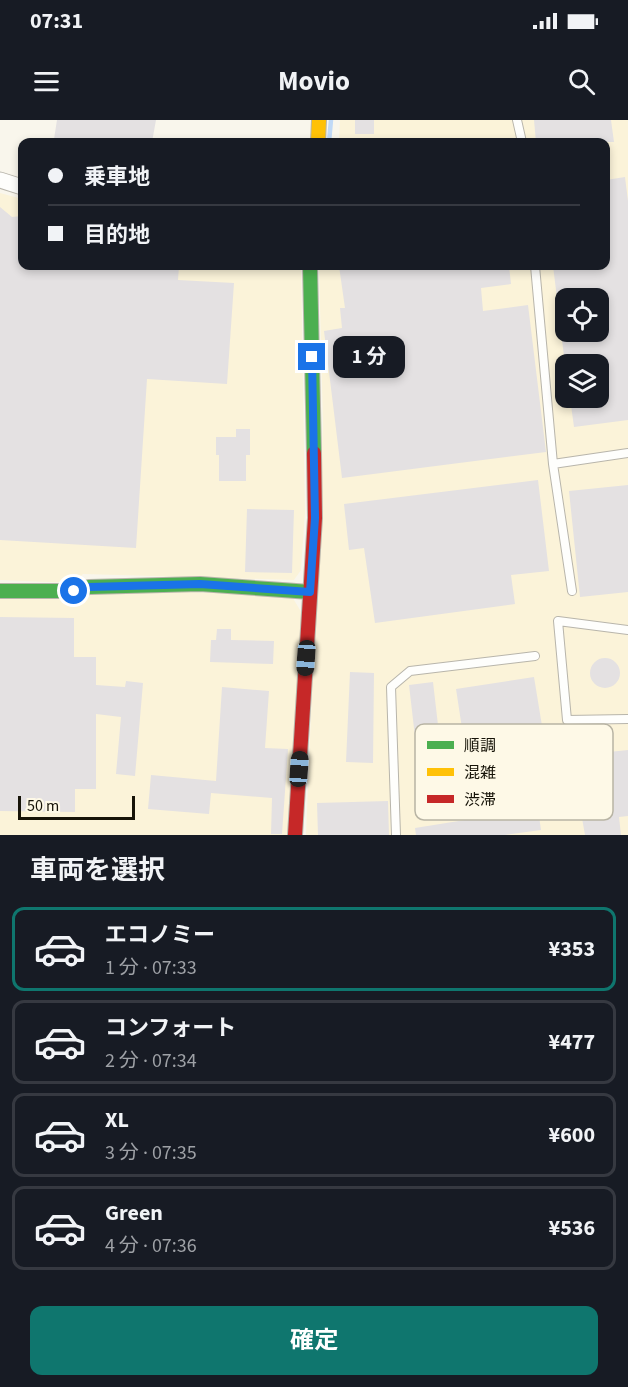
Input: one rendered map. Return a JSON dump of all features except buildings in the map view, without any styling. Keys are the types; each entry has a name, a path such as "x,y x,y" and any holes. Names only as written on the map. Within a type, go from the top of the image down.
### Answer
{"street":[{"path":"318,138 319,120"},
{"path":"0,180 18,186"},
{"path":"295,835 315,518 310,270"},
{"path":"0,591 74,591 89,587 200,584 310,592"}],"lane":[{"path":"517,120 521,138"},
{"path":"535,270 553,464 572,591"},
{"path":"553,464 628,453"},
{"path":"628,630 558,621 567,720 628,719"},
{"path":"396,835 391,687 410,671 535,656"}],"shaded area":[{"path":"340,120 628,120 628,835 306,835 323,424 319,270 610,270 610,138 339,138"},
{"path":"0,193 18,198 18,270 301,270 305,512 301,570 294,580 83,574 73,583 0,580"},
{"path":"118,590 291,595 303,615 288,835 0,835 0,597"}],"waterway":[{"path":"329,138 331,120"}],"traffic: fast":[{"path":"310,270 314,453"},
{"path":"0,591 74,591 89,587 200,584 310,592"}],"traffic: slow":[{"path":"318,138 319,120"}],"traffic: jam":[{"path":"295,835 315,518 314,453"}],"route":[{"path":"74,591 89,587 200,584 310,592 315,518 312,357"}]}
